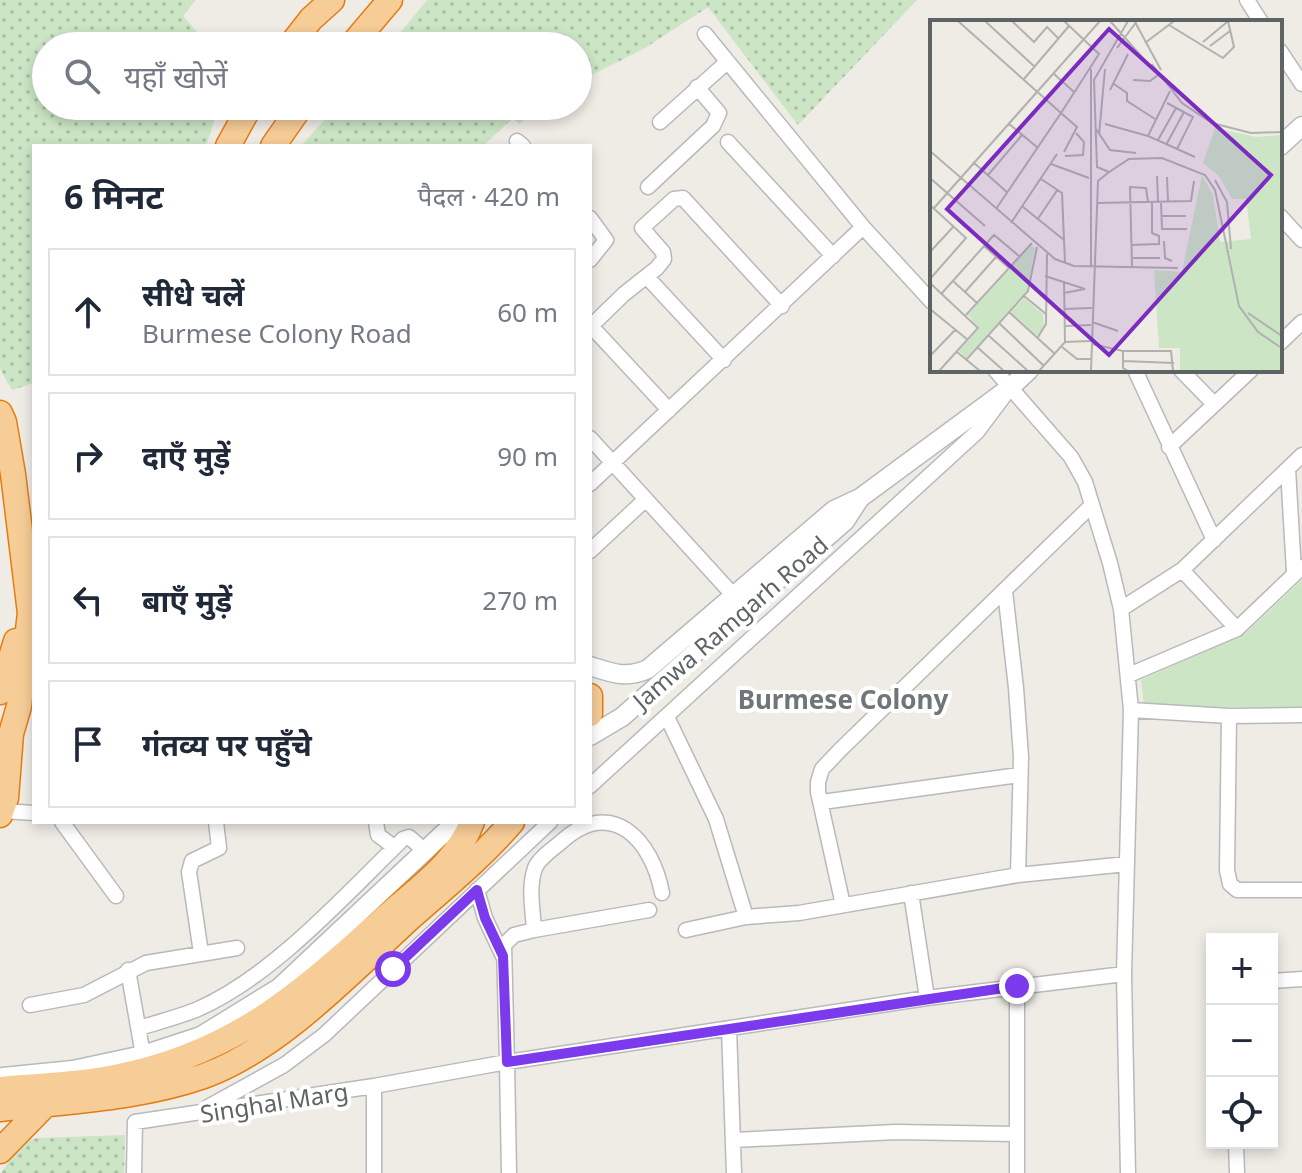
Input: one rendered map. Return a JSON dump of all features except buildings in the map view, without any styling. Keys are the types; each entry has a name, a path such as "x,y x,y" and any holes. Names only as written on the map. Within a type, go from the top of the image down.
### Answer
{"highway":[{"path":"301,32 332,0"},
{"path":"363,32 390,0"},
{"path":"229,144 242,120"},
{"path":"274,144 291,120"},
{"path":"0,413 13,474 30,613 17,663"},
{"path":"0,483 18,605 18,699 6,733 6,798 1,813"},
{"path":"0,1109 111,1097 173,1085 220,1069 256,1050 340,983 510,824"},
{"path":"0,1089 110,1078 188,1057 224,1042 295,996 427,880 454,853 471,825"},
{"path":"0,1151 46,1104"}],"main road":[{"path":"1282,144 1302,126"},
{"name":"Jamwa Ramgarh Road","path":"592,667 621,676 648,669 834,510 860,498 1027,372"},
{"name":"Jamwa Ramgarh Road","path":"592,735 622,717 704,646 845,521 860,498"},
{"path":"0,1078 73,1070 143,1055 201,1036 279,988 445,832 471,825"}],"street":[{"path":"1247,0 1260,20"},
{"path":"705,34 863,227 930,300"},
{"path":"1282,54 1302,84"},
{"path":"660,122 727,62"},
{"path":"648,187 713,126 719,113 697,87"},
{"path":"728,142 833,256"},
{"path":"592,324 664,259 663,252 643,231 644,224 674,199 683,198 782,306"},
{"path":"1282,218 1302,240"},
{"path":"592,221 606,240 592,258"},
{"path":"592,482 863,227"},
{"path":"647,277 724,360"},
{"path":"1282,341 1302,322"},
{"path":"592,328 669,410"},
{"path":"997,372 1071,457 1085,482 1121,609 1131,710 1124,974 1128,1173"},
{"path":"1136,372 1214,540"},
{"path":"1183,372 1214,404"},
{"path":"1169,447 1249,372"},
{"path":"592,784 977,432 1012,386"},
{"path":"592,440 734,596"},
{"path":"1121,609 1182,570 1302,455"},
{"path":"1129,675 1237,629 1298,570 1288,469"},
{"path":"592,549 645,500"},
{"path":"843,905 818,782 822,769 1092,505"},
{"path":"1182,570 1237,629"},
{"path":"1005,591 1021,757 1018,875"},
{"path":"1131,710 1229,716 1302,715"},
{"path":"1229,716 1227,870 1230,884 1237,890 1302,890"},
{"path":"667,717 716,819 746,917"},
{"path":"822,802 1019,775"},
{"path":"1,813 32,813"},
{"path":"592,821 622,826 644,845 658,873 662,893"},
{"path":"63,824 116,896"},
{"path":"201,953 189,872 192,861 219,848 216,824"},
{"path":"376,824 378,835 394,847"},
{"path":"194,1114 284,1065 324,1035 548,824"},
{"path":"534,930 531,890 536,865 576,829 587,824"},
{"path":"139,1028 198,1009 241,986 299,937 394,847 409,837 425,851"},
{"path":"686,930 746,917 799,913 1018,875 1127,864"},
{"path":"477,890 485,918 503,956"},
{"path":"911,893 927,998"},
{"path":"509,1173 504,945 514,935 534,930 649,910"},
{"path":"30,1005 84,995 146,963 237,948"},
{"path":"128,970 143,1055"},
{"path":"374,1086 507,1062 927,998 1124,974"},
{"path":"1278,981 1302,979"},
{"path":"1017,986 1017,1173"},
{"path":"729,1028 734,1173"},
{"name":"Singhal Marg","path":"134,1173 135,1122 374,1086 374,1173"},
{"path":"734,1140 896,1132 1016,1134"},
{"path":"1236,1149 1237,1173"}],"green space":[{"path":"0,0 196,0 183,16 197,32 32,32 32,120 214,120 207,144 32,144 32,384 12,390 0,369"},
{"path":"427,0 917,0 798,125 708,7 645,48 592,75 592,32 401,32"},
{"path":"324,120 511,120 485,144 303,144"},
{"path":"1302,580 1302,707 1144,707 1141,680 1245,634"},
{"path":"125,1135 124,1173 1,1173 22,1142 37,1138"}],"district":[{"name":"Burmese Colony","path":"843,699"}],"route":[{"path":"393,969 477,890 485,918 503,956 507,1062 1017,986"}]}
